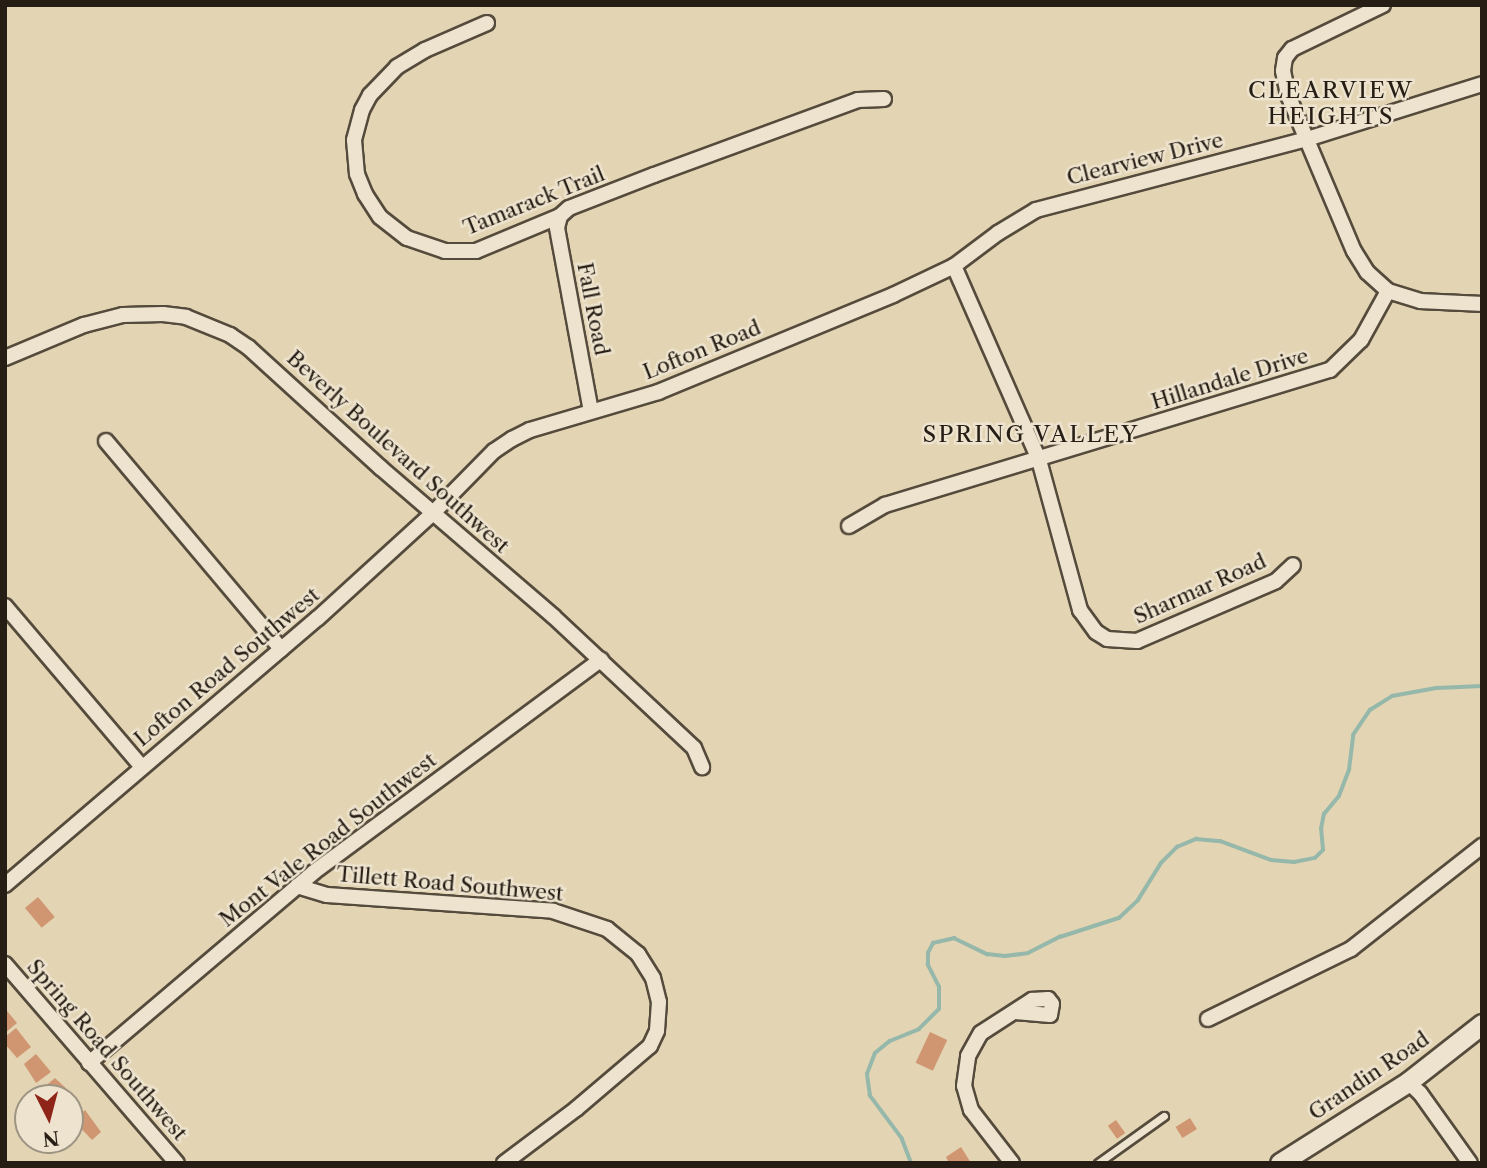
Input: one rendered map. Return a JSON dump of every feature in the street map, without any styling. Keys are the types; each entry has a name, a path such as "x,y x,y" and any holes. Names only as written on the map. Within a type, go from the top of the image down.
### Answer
{"street":[{"path":"1382,5 1308,38 1292,49 1285,58 1283,71 1288,95 1354,251 1367,272 1388,291 1441,304 1482,304"},
{"name":"Tamarack Trail","path":"487,23 411,58 370,95 362,110 354,140 357,174 365,194 392,228 407,238 446,251 476,251 560,216 569,208 642,179 858,100 884,99"},
{"name":"Clearview Drive","path":"954,267 998,233 1036,210 1307,139 1482,84"},
{"name":"Fall Road","path":"560,216 557,228 591,411"},
{"name":"Lofton Road","path":"470,475 512,439 591,411 658,392 954,267"},
{"name":"Sharmar Road","path":"954,267 1039,460 1080,610 1087,622 1107,639 1137,641 1276,581 1293,565"},
{"name":"Hillandale Drive","path":"849,526 885,505 1330,370 1361,340 1388,291"},
{"name":"Beverly Boulevard Southwest","path":"5,358 84,325 122,315 163,314 208,324 249,348 601,660 694,748 702,768"},
{"path":"106,441 281,649"},
{"name":"Lofton Road Southwest","path":"5,885 281,649 433,513 470,475"},
{"path":"5,606 142,767"},
{"name":"Mont Vale Road Southwest","path":"89,1063 297,886 601,660"},
{"path":"1208,1019 1351,949 1482,846"},
{"name":"Tillett Road Southwest","path":"297,886 327,895 554,911 607,929 625,941 642,960 653,978 659,1002 657,1031 650,1046 576,1109 504,1163"},
{"name":"Spring Road Southwest","path":"5,964 177,1163"},
{"path":"1012,1163 971,1110 964,1086 968,1056 974,1042 993,1024 1015,1012"},
{"name":"Grandin Road","path":"1280,1163 1408,1082 1482,1024"},
{"path":"1408,1082 1420,1093 1470,1163"}],"lane":[{"path":"1098,1163 1164,1116"}],"building":[{"path":"38,897 55,917 42,928 25,908"},
{"path":"5,1012 17,1023 5,1033"},
{"path":"16,1028 31,1047 17,1058 5,1044 5,1037"},
{"path":"930,1032 947,1040 933,1071 916,1063"},
{"path":"36,1054 51,1072 36,1083 24,1064"},
{"path":"55,1078 61,1084 48,1084"},
{"path":"84,1111 101,1132 92,1140 84,1132"},
{"path":"1190,1118 1197,1129 1182,1138 1176,1127"},
{"path":"1116,1120 1125,1133 1117,1139 1108,1126"},
{"path":"961,1147 971,1163 949,1163 946,1157"}],"waterway":[{"path":"911,1163 902,1139 870,1096 867,1074 875,1053 890,1041 919,1029 939,1009 939,987 928,965 928,953 933,943 954,938 987,954 1005,956 1028,953 1060,937 1119,918 1138,900 1161,863 1177,847 1196,839 1220,841 1271,860 1294,862 1315,858 1323,850 1321,829 1324,814 1339,796 1349,770 1353,735 1370,710 1392,696 1437,688 1482,686"}],"district":[{"name":"CLEARVIEW HEIGHTS","path":"1331,103"},
{"name":"SPRING VALLEY","path":"1031,434"}]}
